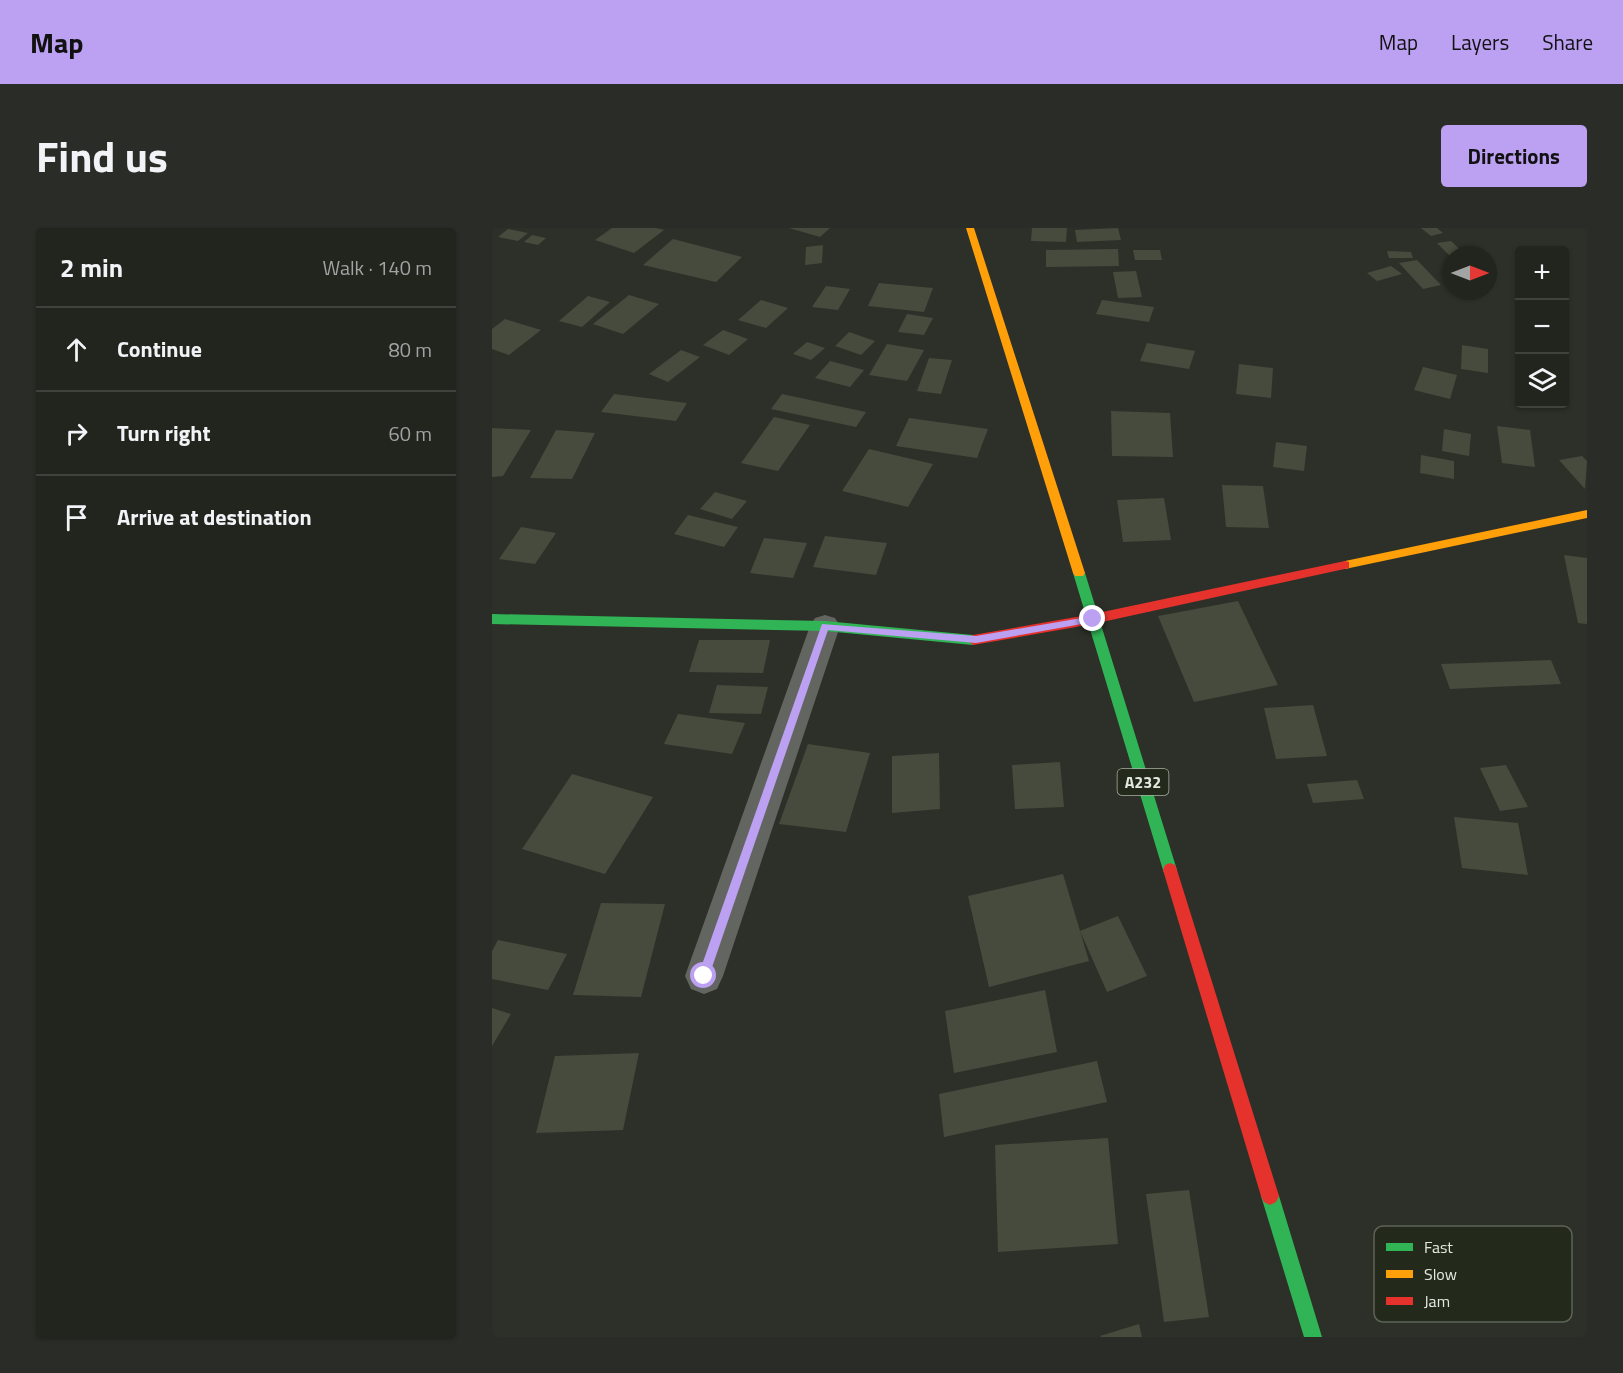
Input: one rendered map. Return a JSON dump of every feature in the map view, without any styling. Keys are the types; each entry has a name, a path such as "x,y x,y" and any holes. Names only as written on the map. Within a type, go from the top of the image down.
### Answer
{"main road":[{"name":"A232","path":"970,228 1093,619 1313,1337"},
{"path":"493,620 825,626 976,640 1093,619 1587,514"}],"street":[{"path":"704,976 825,626"}],"building":[{"path":"612,228 664,230 634,253 595,240"},
{"path":"789,228 830,228 820,237"},
{"path":"1032,228 1067,228 1066,242 1031,241"},
{"path":"1118,228 1121,240 1077,242 1075,230"},
{"path":"1421,228 1437,228 1443,233 1431,236"},
{"path":"508,229 528,233 518,241 498,237"},
{"path":"532,235 546,238 538,245 524,242"},
{"path":"673,239 742,257 716,282 643,265"},
{"path":"1451,241 1456,246 1443,246 1443,249 1437,243"},
{"path":"823,245 822,263 805,265 806,247"},
{"path":"1118,249 1119,266 1046,267 1046,250"},
{"path":"1133,250 1160,250 1162,260 1135,260"},
{"path":"1387,251 1411,252 1413,258 1389,258"},
{"path":"1417,260 1441,285 1423,289 1399,263"},
{"path":"1391,266 1402,274 1377,281 1367,273"},
{"path":"1136,271 1142,297 1118,298 1113,272"},
{"path":"879,283 933,288 924,312 868,306"},
{"path":"826,286 850,289 838,310 812,307"},
{"path":"629,295 659,304 623,334 593,324"},
{"path":"588,296 610,302 582,327 559,321"},
{"path":"761,300 788,308 766,328 738,320"},
{"path":"1102,300 1154,307 1149,322 1096,314"},
{"path":"907,314 933,318 924,335 898,332"},
{"path":"505,319 541,330 509,355 492,349 492,329"},
{"path":"723,330 748,339 729,355 703,345"},
{"path":"849,332 875,341 861,355 835,346"},
{"path":"807,342 825,348 811,360 793,354"},
{"path":"1147,343 1195,351 1189,369 1140,361"},
{"path":"887,344 924,350 907,381 869,375"},
{"path":"1462,345 1488,349 1488,373 1461,369"},
{"path":"681,350 700,357 668,382 649,374"},
{"path":"929,358 952,360 941,394 917,391"},
{"path":"830,361 864,370 850,387 815,378"},
{"path":"1239,364 1273,368 1271,398 1236,394"},
{"path":"1423,367 1457,375 1450,399 1414,390"},
{"path":"614,394 687,403 676,421 601,412"},
{"path":"782,394 866,412 856,427 771,409"},
{"path":"1111,411 1170,413 1173,457 1112,456"},
{"path":"774,417 810,425 778,471 741,463"},
{"path":"909,418 988,429 977,458 896,446"},
{"path":"1497,426 1530,430 1535,467 1502,463"},
{"path":"492,428 531,430 503,476 492,477"},
{"path":"1444,429 1471,434 1469,456 1442,451"},
{"path":"556,430 595,433 572,479 530,478"},
{"path":"1276,442 1307,446 1304,471 1273,467"},
{"path":"869,449 933,464 908,507 842,491"},
{"path":"1421,455 1454,461 1454,479 1420,473"},
{"path":"1582,456 1587,461 1585,489 1559,460"},
{"path":"1222,485 1263,486 1269,528 1226,527"},
{"path":"715,492 747,501 732,519 700,509"},
{"path":"1164,498 1171,540 1123,542 1117,500"},
{"path":"688,515 738,527 724,547 674,534"},
{"path":"521,527 556,533 535,564 499,559"},
{"path":"825,536 887,543 876,575 813,567"},
{"path":"764,538 807,543 793,578 750,573"},
{"path":"1564,555 1587,558 1587,624 1578,623"},
{"path":"1238,601 1278,685 1194,702 1158,616"},
{"path":"699,640 770,640 763,673 689,672"},
{"path":"1551,660 1561,684 1450,689 1441,664"},
{"path":"717,685 768,687 761,714 709,713"},
{"path":"1313,705 1327,756 1276,759 1264,708"},
{"path":"678,714 745,723 732,754 664,744"},
{"path":"808,744 870,753 846,832 779,824"},
{"path":"939,753 940,809 892,813 892,756"},
{"path":"1060,762 1064,807 1015,809 1012,765"},
{"path":"1506,765 1528,807 1500,811 1480,768"},
{"path":"572,774 653,797 605,874 522,849"},
{"path":"1357,780 1364,799 1313,803 1307,784"},
{"path":"1454,817 1518,823 1528,875 1462,868"},
{"path":"1063,874 1089,961 989,987 968,896"},
{"path":"601,903 665,904 641,997 573,995"},
{"path":"1118,916 1147,976 1107,992 1080,931"},
{"path":"498,940 567,954 548,990 492,979 492,951"},
{"path":"1045,990 1057,1052 954,1073 945,1011"},
{"path":"492,1008 511,1014 492,1046"},
{"path":"639,1053 623,1130 536,1133 555,1056"},
{"path":"1097,1061 1107,1102 944,1137 939,1094"},
{"path":"1108,1138 1118,1244 998,1252 995,1145"},
{"path":"1189,1190 1209,1317 1164,1322 1146,1194"},
{"path":"1139,1324 1142,1337 1100,1336"}],"traffic: fast":[{"path":"1079,573 1170,870"},
{"path":"492,619 825,626 973,640"},
{"path":"1270,1196 1313,1337"}],"traffic: slow":[{"path":"970,228 1079,573"},
{"path":"1345,565 1587,514"}],"traffic: jam":[{"path":"973,640 1093,619 1345,565"},
{"path":"1170,870 1270,1196"}],"route":[{"path":"704,976 825,626 976,640 1093,619"}]}
